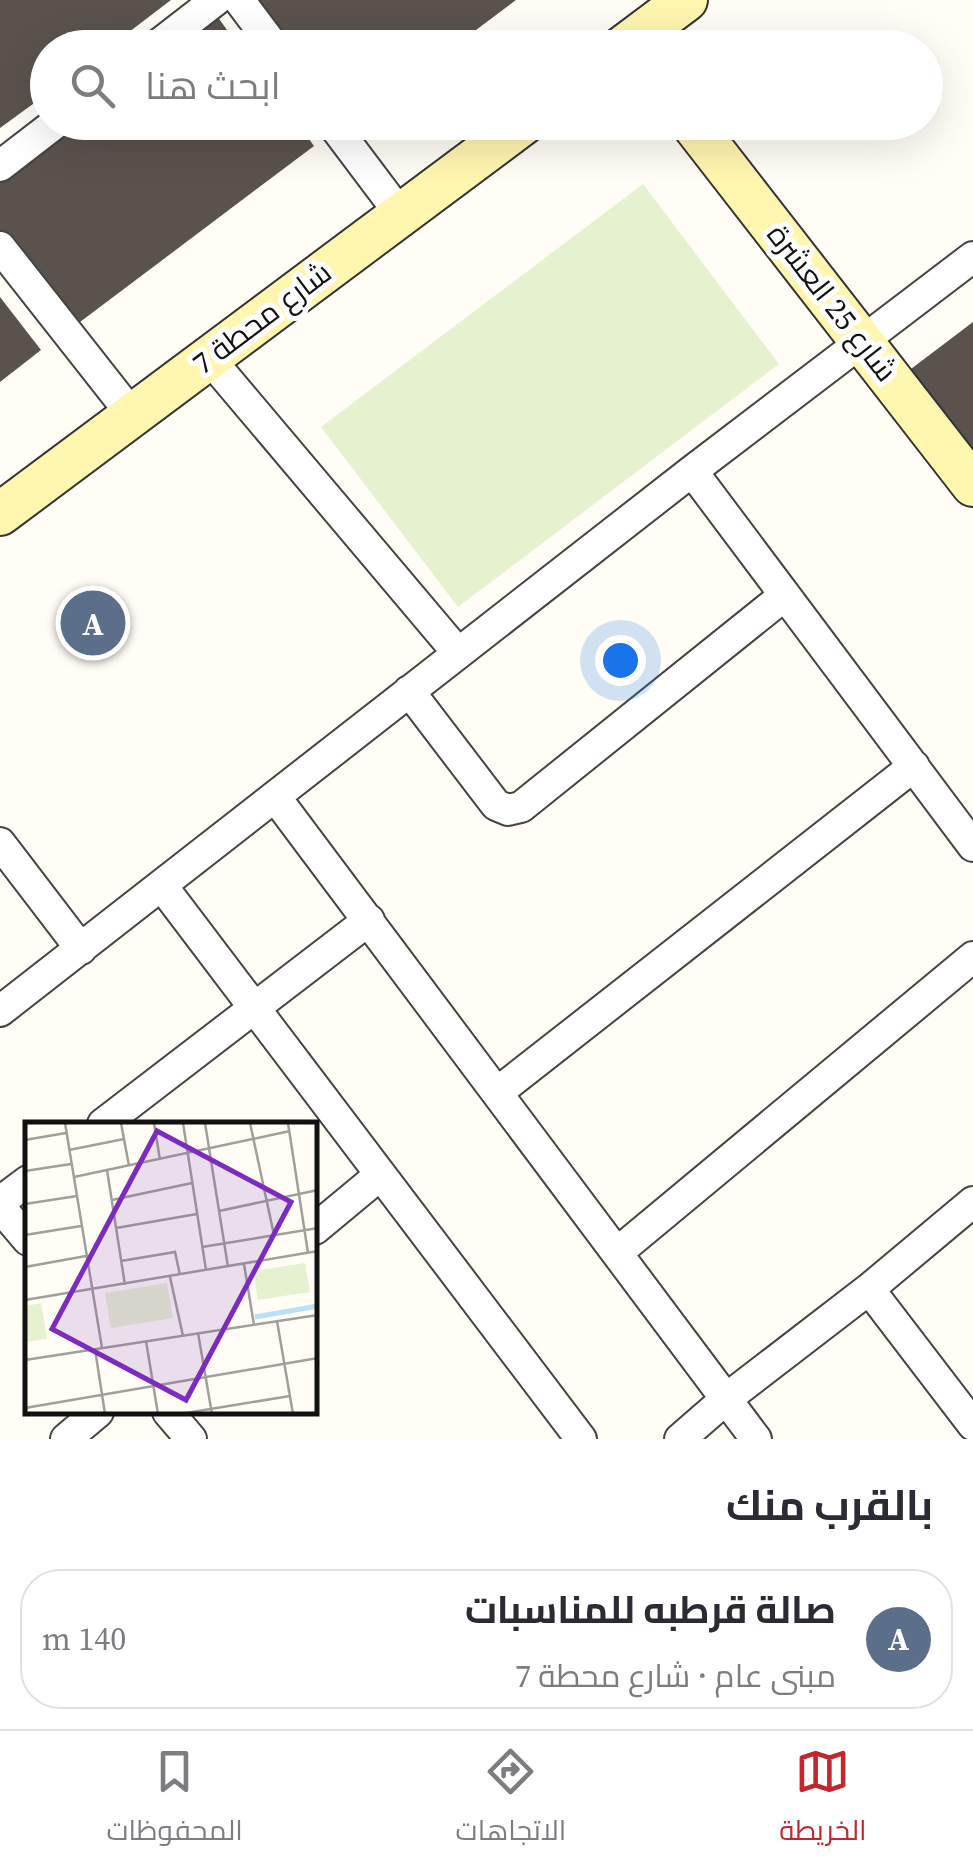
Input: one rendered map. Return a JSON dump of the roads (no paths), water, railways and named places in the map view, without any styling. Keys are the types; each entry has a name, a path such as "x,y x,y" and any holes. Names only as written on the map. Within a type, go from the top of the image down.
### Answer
{"street":[{"path":"177,30 216,0"},
{"path":"239,0 262,30"},
{"path":"645,30 669,5"},
{"path":"0,166 34,140"},
{"path":"344,140 400,215"},
{"name":"شارع محطة 7","path":"0,514 501,140"},
{"name":"شارع 25 العشرة","path":"704,140 973,484"},
{"path":"0,247 133,416"},
{"path":"0,1012 692,471 973,258"},
{"path":"208,358 458,654"},
{"path":"692,471 973,846"},
{"path":"409,691 496,804 508,810 521,807 785,595"},
{"path":"498,1092 914,766"},
{"path":"276,798 756,1439"},
{"path":"0,842 80,949"},
{"path":"162,886 581,1439"},
{"path":"106,1122 369,920"},
{"path":"618,1252 973,957"},
{"path":"318,1227 380,1175"},
{"path":"25,1183 0,1204 25,1236"},
{"path":"680,1439 973,1202"},
{"path":"869,1289 973,1425"},
{"path":"66,1439 96,1414"},
{"path":"170,1414 191,1439"}],"place":[{"name":"صالة قرطبه للمناسبات","path":"93,623"}]}
